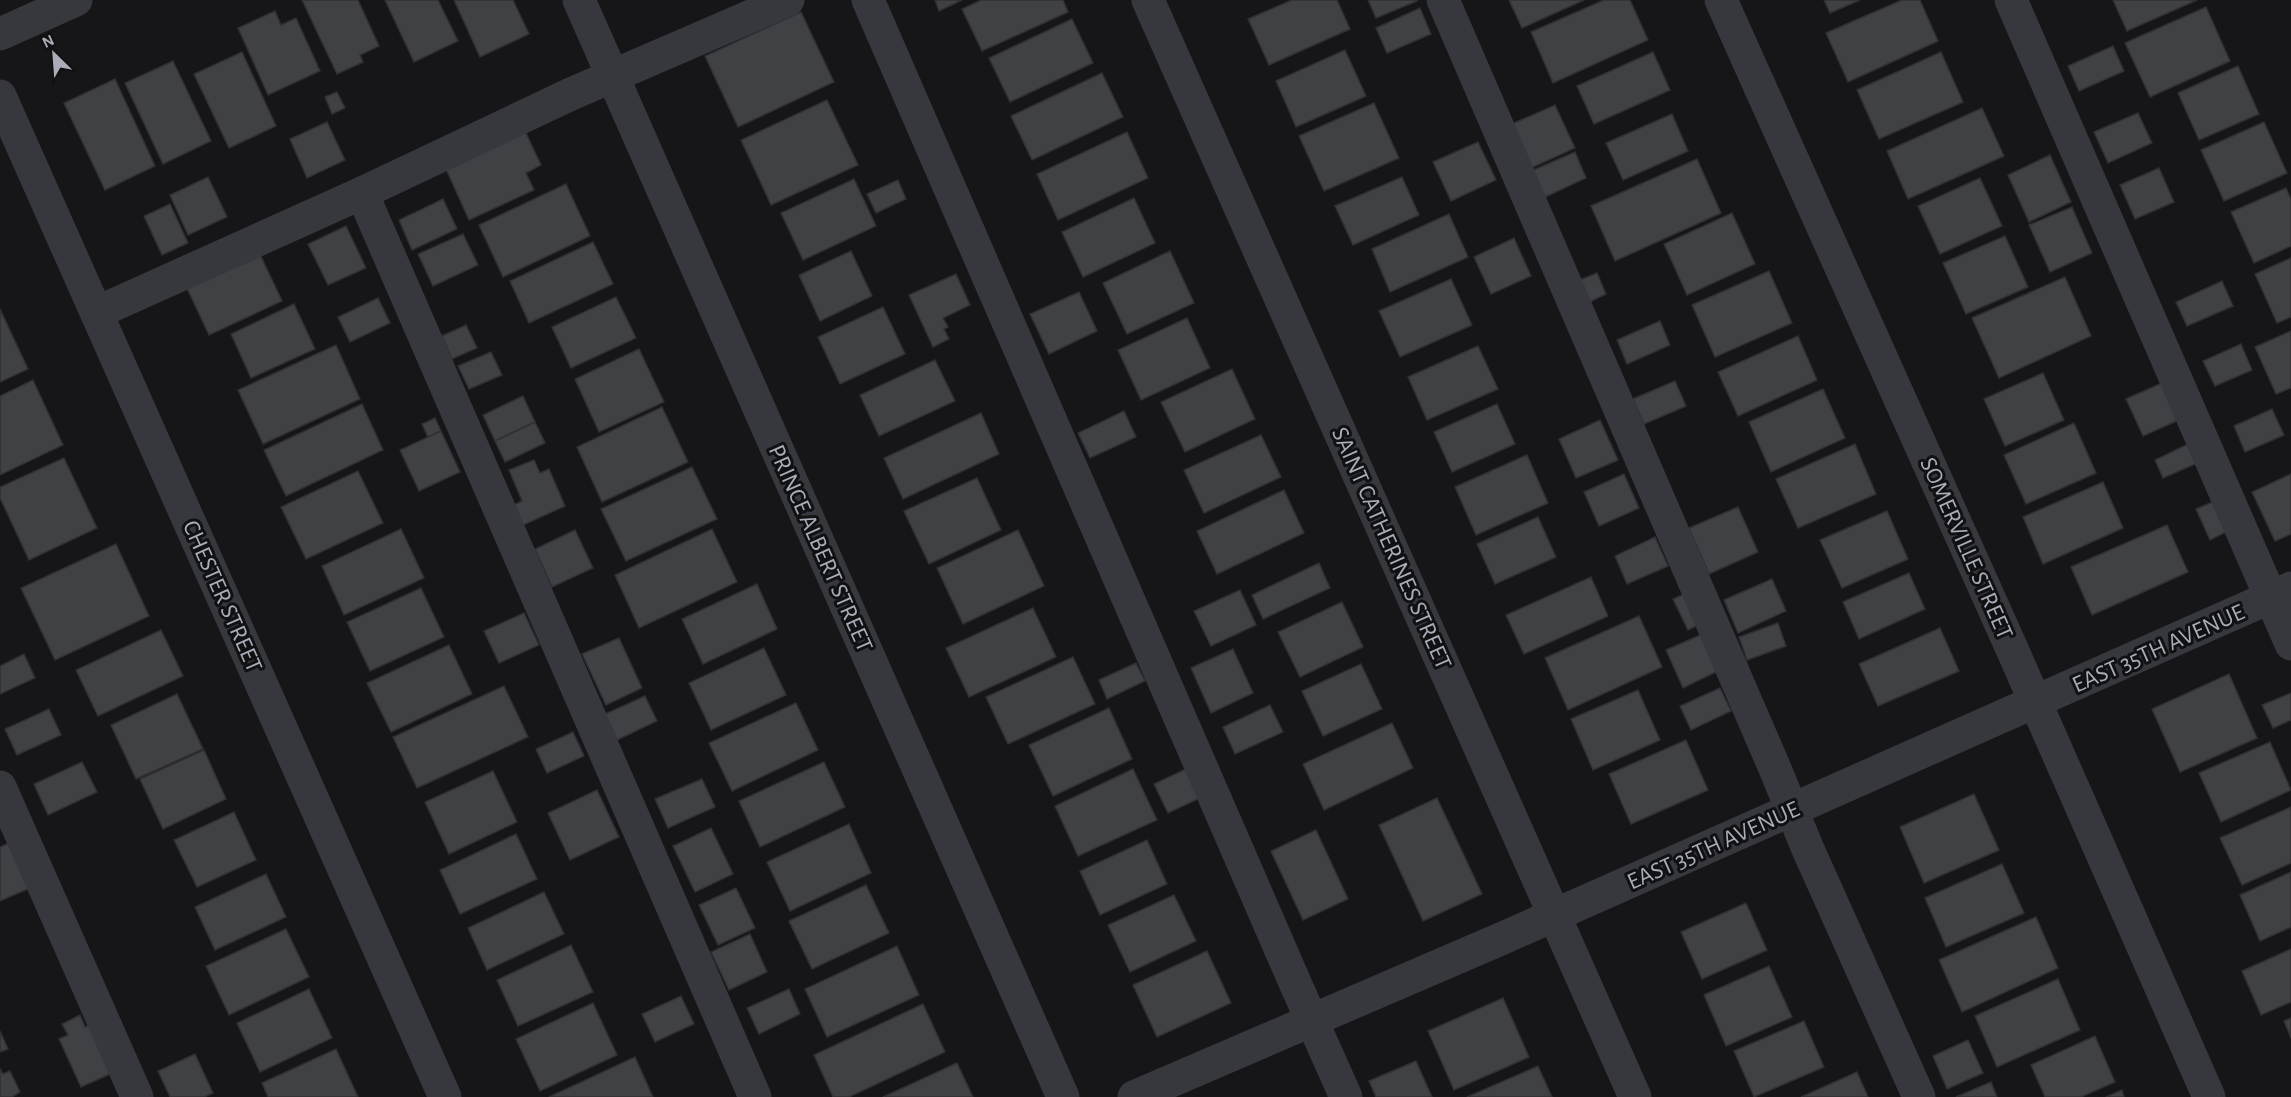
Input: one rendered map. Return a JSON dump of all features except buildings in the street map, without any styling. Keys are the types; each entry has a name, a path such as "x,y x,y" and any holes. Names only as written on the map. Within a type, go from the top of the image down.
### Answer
{"street":[{"path":"0,34 76,0"},
{"name":"PRINCE ALBERT STREET","path":"579,0 1063,1097"},
{"path":"98,312 362,193 612,75 788,0"},
{"path":"868,0 1346,1097"},
{"name":"SAINT CATHERINES STREET","path":"1148,0 1635,1097"},
{"path":"1443,0 1792,810 1919,1097"},
{"name":"SOMERVILLE STREET","path":"1721,0 2209,1097"},
{"path":"2011,0 2281,593 2291,644"},
{"name":"CHESTER STREET","path":"0,96 98,312 445,1097"},
{"path":"362,193 755,1097"},
{"name":"EAST 35TH AVENUE","path":"1134,1097 1554,915 2281,593"},
{"path":"0,787 137,1097"}]}
